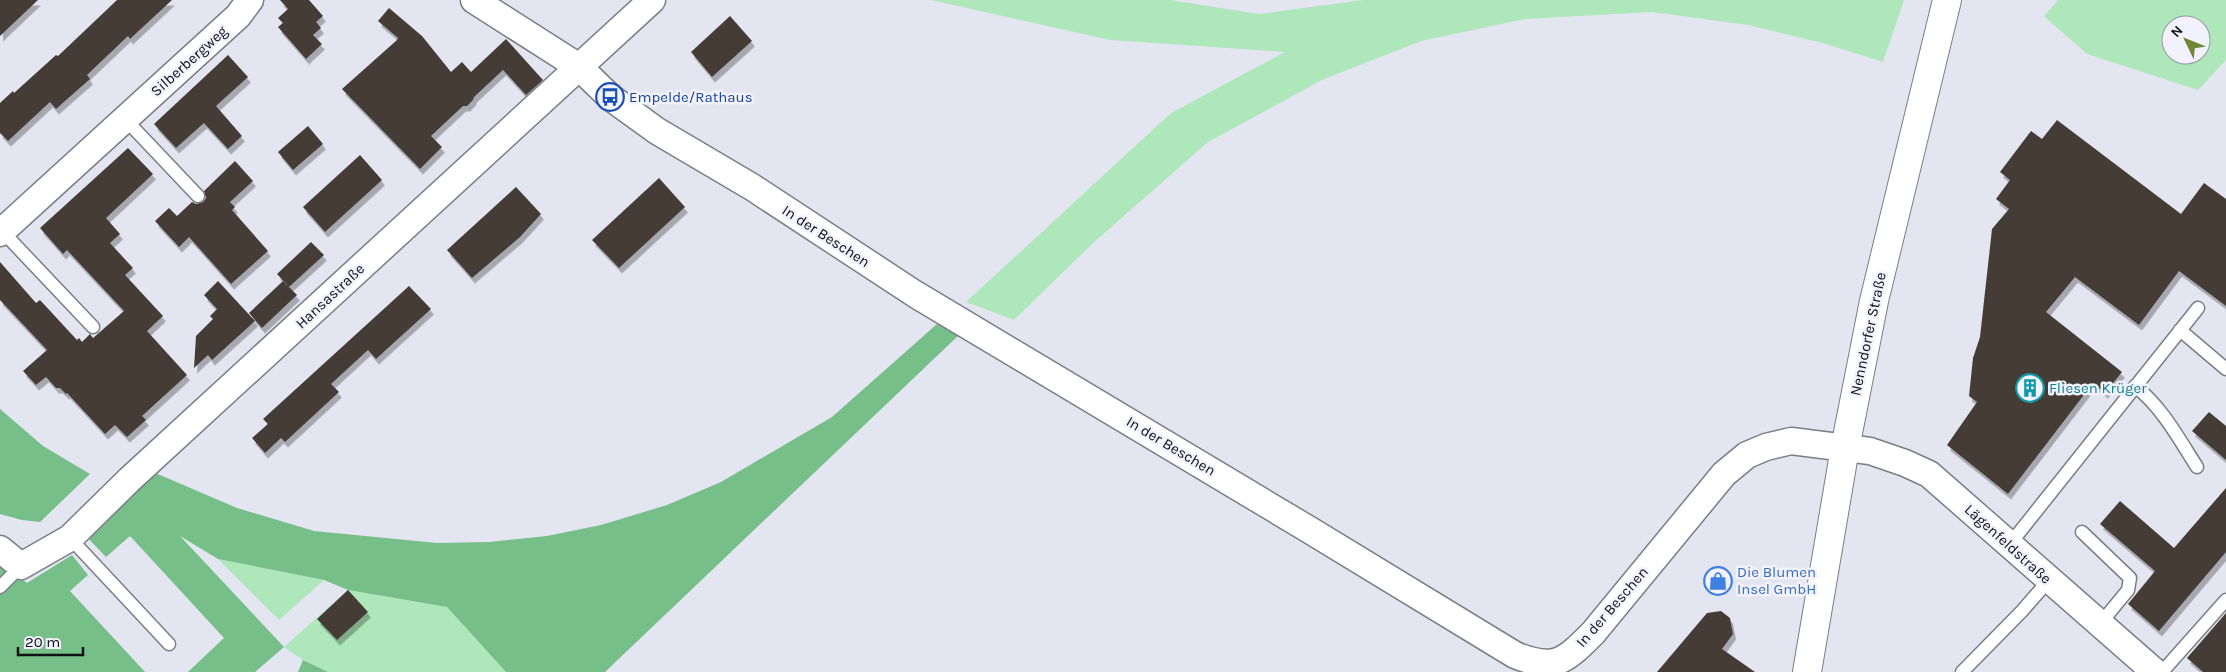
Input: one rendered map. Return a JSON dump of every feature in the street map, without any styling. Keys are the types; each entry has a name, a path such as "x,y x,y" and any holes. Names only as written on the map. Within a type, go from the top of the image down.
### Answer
{"street":[{"name":"Silberbergweg","path":"1,232 238,16 250,0"},
{"name":"In der Beschen","path":"474,0 579,68 610,97 658,131 752,187 915,294 1308,529 1515,656 1550,668 1571,654 1593,633 1724,474 1748,455 1766,447 1791,442 1845,448"},
{"name":"Hansastraße","path":"21,566 70,538 129,480 652,0"},
{"name":"Nenndorfer Straße","path":"1807,672 1845,448 1874,301 1948,0"},
{"name":"Lägenfeldstraße","path":"1845,448 1870,451 1905,463 1929,474 2155,672"},
{"path":"0,549 21,566"}],"lane":[{"path":"125,119 198,196"},
{"name":"Silberbergweg","path":"1,232 93,326"},
{"path":"2010,544 2198,308"},
{"path":"2180,330 2226,369"},
{"path":"2135,386 2145,394 2165,418 2197,467"},
{"path":"2082,532 2130,578 2128,590 2100,624"},
{"path":"70,538 169,644"},
{"path":"0,587 21,566"},
{"path":"1962,672 2022,611 2049,580"},
{"path":"2162,672 2226,600"}],"green space":[{"path":"931,0 1170,0 1259,14 1363,0 1904,0 1883,62 1826,44 1748,25 1652,12 1525,19 1421,41 1322,80 1208,142 1092,244 1014,320 966,302 1171,113 1285,52 1110,40"},
{"path":"2058,0 2226,0 2226,60 2198,90 2087,54 2044,16"},
{"path":"937,324 960,334 605,672 506,672 447,607 348,590 324,580 218,559 180,536 284,647 255,672 188,672 224,638 130,536 106,557 84,534 153,472 237,508 314,531 437,543 489,542 547,536 601,525 667,505 721,482 832,417"},
{"path":"0,409 43,446 90,474 40,522 22,520 0,514"},
{"path":"72,555 88,575 70,591 145,672 0,672 0,560 27,583"},
{"path":"218,559 324,580 279,620"},
{"path":"348,590 447,607 506,672 328,672 303,660 284,647"},
{"path":"303,660 328,672 298,672"}],"building":[{"path":"0,0 38,0 0,36"},
{"path":"117,0 172,0 130,39 128,36 87,75 90,79 56,109 50,102 8,141 0,133 0,103 13,91 14,93 56,55 58,56"},
{"path":"280,0 309,0 323,16 316,22 321,28 313,35 322,44 306,59 278,27 283,23 278,18 288,9"},
{"path":"389,8 422,36 451,72 462,62 471,72 506,39 543,80 526,95 503,70 467,106 463,106 431,136 442,147 420,169 342,89 397,40 398,38 378,21"},
{"path":"730,16 752,41 712,77 691,52"},
{"path":"228,55 248,77 216,106 242,136 228,149 204,123 176,148 154,124"},
{"path":"2057,120 2181,214 2204,183 2226,199 2226,306 2179,271 2139,325 2075,277 2046,312 2122,372 2105,393 2093,383 2008,494 1947,445 1977,402 1969,396 1973,358 1980,337 1992,229 2009,209 1996,199 2010,180 2000,172 2031,131 2042,139"},
{"path":"308,126 323,144 293,170 278,152"},
{"path":"128,148 153,174 106,218 120,234 110,243 133,268 125,275 163,316 147,331 187,375 142,416 146,420 127,437 115,425 105,434 67,393 60,388 56,388 46,377 36,385 23,371 47,350 0,300 0,262 36,303 40,300 77,340 79,338 82,342 90,334 93,338 124,311 67,250 63,254 40,228"},
{"path":"360,155 382,180 325,232 303,207"},
{"path":"235,161 253,181 230,202 235,207 232,210 268,251 231,284 189,237 179,247 155,221 169,208 177,216 192,202 196,204 203,202 206,198 204,191"},
{"path":"659,178 685,207 619,268 592,240"},
{"path":"516,187 541,214 520,237 472,278 447,250"},
{"path":"311,242 324,255 289,287 277,274"},
{"path":"218,281 255,321 212,360 208,355 194,368 196,336 213,319 210,316 217,309 204,295"},
{"path":"283,281 297,295 262,328 249,313"},
{"path":"409,286 431,309 376,359 368,350 331,384 339,392 285,442 281,438 265,453 252,438 268,424 263,419"},
{"path":"2209,412 2226,426 2226,460 2192,431"},
{"path":"2226,488 2226,552 2159,631 2128,604 2155,571 2100,524 2120,501 2174,548"},
{"path":"348,590 368,612 337,640 317,619"},
{"path":"1721,611 1730,618 1733,634 1722,649 1755,672 1657,672 1707,613"},
{"path":"2226,613 2226,672 2203,672 2187,658"}],"place":[{"name":"Empelde/Rathaus","path":"610,97"},
{"name":"Fliesen Krüger","path":"2030,388"},
{"name":"Die Blumen Insel GmbH","path":"1718,581"}]}
